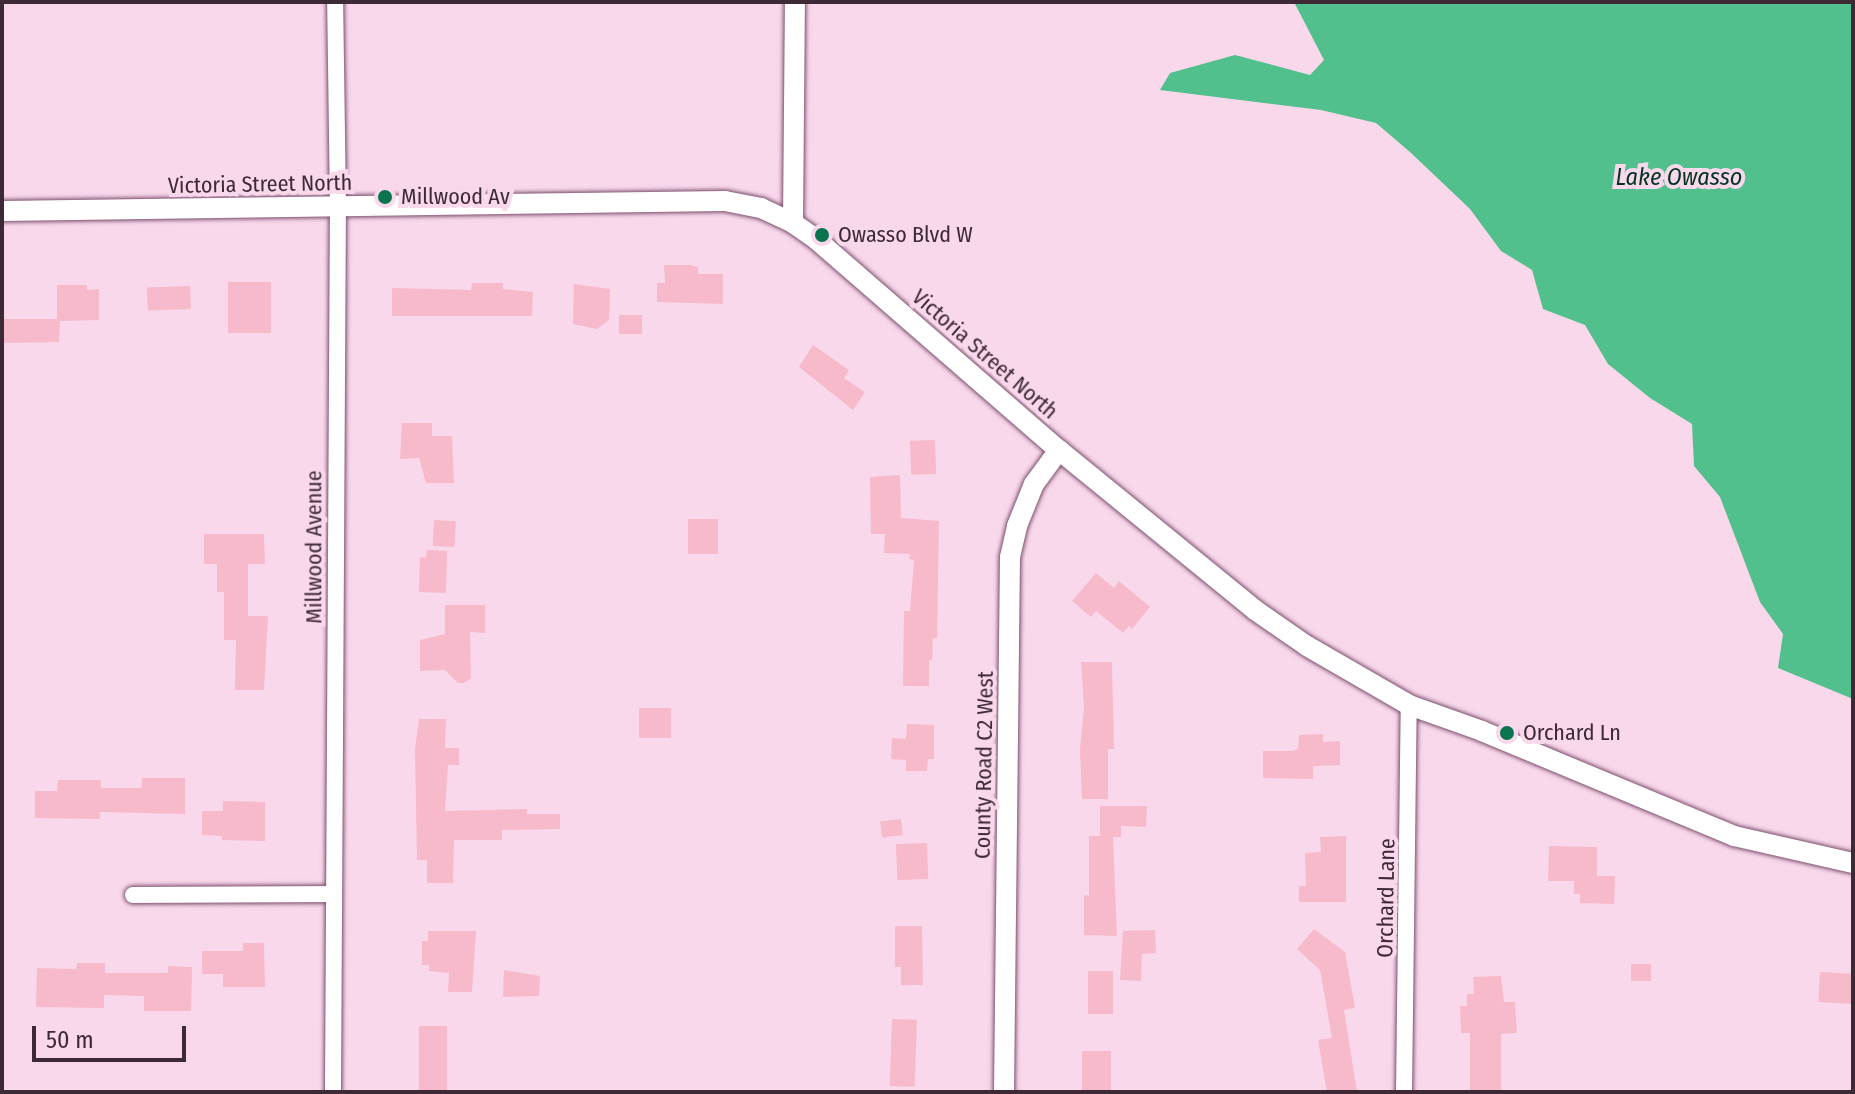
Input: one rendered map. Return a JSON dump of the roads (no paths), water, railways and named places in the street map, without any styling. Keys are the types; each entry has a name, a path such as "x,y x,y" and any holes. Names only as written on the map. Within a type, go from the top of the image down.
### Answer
{"street":[{"name":"Millwood Avenue","path":"333,1092 338,207 335,2"},
{"path":"793,223 795,2"},
{"name":"Victoria Street North","path":"2,211 725,201 761,208 793,223 1059,450 1255,610 1307,646 1409,705 1482,731 1734,836 1853,863"},
{"name":"County Road C2 West","path":"1004,1092 1010,557 1017,526 1034,484 1059,450"},
{"name":"Orchard Lane","path":"1404,1092 1409,705"},
{"path":"133,895 334,894"}],"water":[{"name":"Lake Owasso","path":"1294,2 1853,2 1853,699 1778,668 1783,634 1760,602 1720,497 1694,466 1692,424 1650,398 1608,364 1585,325 1543,309 1532,270 1501,251 1470,209 1410,152 1376,123 1321,110 1160,90 1170,73 1235,55 1310,75 1324,60"}],"place":[{"name":"Millwood Av","path":"385,197"},
{"name":"Owasso Blvd W","path":"822,235"},
{"name":"Orchard Ln","path":"1507,733"}]}
